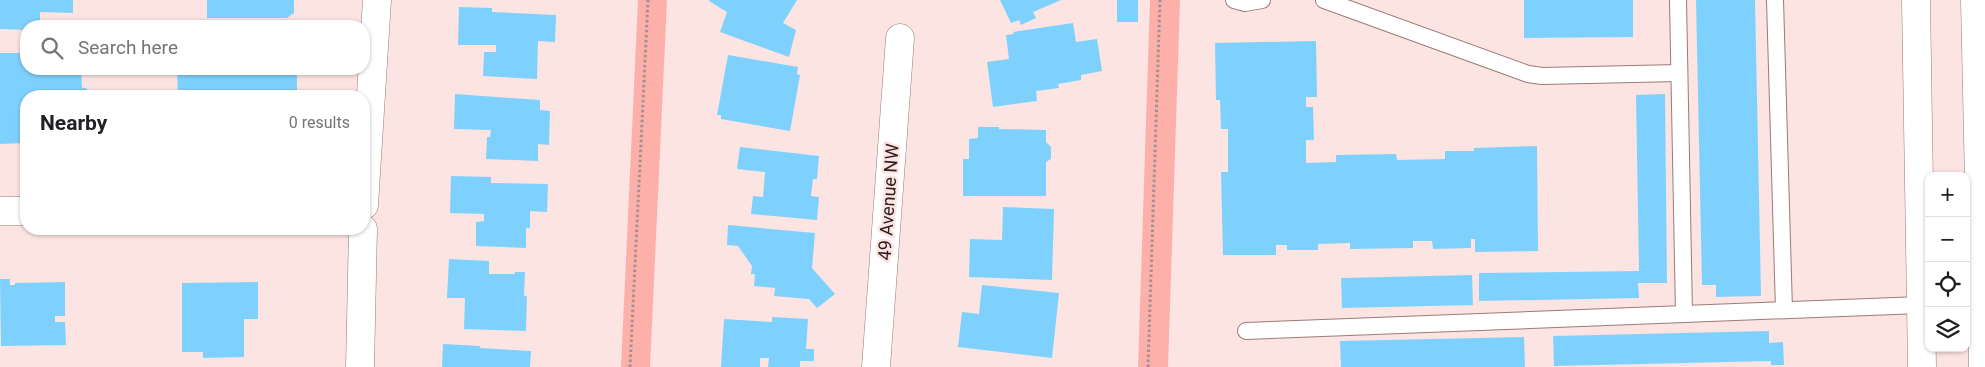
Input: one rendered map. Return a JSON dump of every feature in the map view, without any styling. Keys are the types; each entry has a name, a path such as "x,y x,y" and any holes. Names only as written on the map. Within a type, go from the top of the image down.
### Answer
{"street":[{"path":"370,102 376,0"},
{"path":"1916,0 1922,367"},
{"path":"1975,0 1983,367"},
{"name":"49 Avenue NW","path":"876,367 900,38"},
{"path":"0,212 20,211"},
{"path":"360,367 363,235"}],"lane":[{"path":"1234,0 1244,3 1262,0"},
{"path":"1324,0 1528,74 1542,76 1680,73"},
{"path":"1678,0 1684,314"},
{"path":"1775,0 1784,310"},
{"path":"1246,331 1921,305"}],"path":[{"path":"630,367 648,0"},
{"path":"1148,367 1160,0"}],"shaded area":[{"path":"638,0 667,0 650,367 621,367"},
{"path":"1150,0 1180,0 1168,367 1138,367"}],"building":[{"path":"0,0 73,0 73,13 40,12 40,20 20,20 20,30 0,29"},
{"path":"207,0 294,0 294,13 287,18 207,18"},
{"path":"710,0 797,0 783,23 796,30 789,57 720,32 727,12"},
{"path":"1000,0 1061,0 1033,12 1036,18 1021,25 1019,20 1011,23"},
{"path":"1117,0 1138,0 1138,22 1117,22"},
{"path":"1524,0 1633,0 1633,37 1524,38"},
{"path":"1696,0 1755,0 1761,296 1716,297 1716,285 1702,285"},
{"path":"459,7 492,8 492,12 556,15 555,42 538,41 537,79 483,76 484,52 496,52 496,45 458,45"},
{"path":"1073,23 1076,42 1097,39 1102,71 1081,75 1081,80 1058,84 1059,88 1036,91 1037,101 993,107 987,62 1009,59 1006,35 1014,34 1013,32"},
{"path":"1316,41 1317,97 1306,97 1306,107 1313,107 1314,140 1306,140 1306,163 1336,162 1336,155 1396,154 1397,160 1445,159 1445,151 1474,151 1474,148 1537,146 1538,251 1475,252 1475,239 1471,239 1471,248 1433,249 1432,241 1413,241 1413,248 1350,249 1350,243 1318,244 1318,250 1287,250 1287,245 1276,245 1276,255 1223,255 1221,172 1228,172 1228,129 1221,129 1220,100 1216,100 1215,43"},
{"path":"0,53 20,53 20,75 81,75 82,88 88,90 20,90 20,143 0,144"},
{"path":"728,55 798,67 797,74 800,75 790,131 721,119 721,115 717,115"},
{"path":"177,75 297,75 297,90 178,90"},
{"path":"455,94 540,100 540,110 550,111 549,145 538,144 538,161 486,159 487,137 490,137 491,130 454,129"},
{"path":"1665,94 1667,283 1638,283 1639,298 1479,301 1479,273 1639,271 1636,95"},
{"path":"978,127 1046,130 1046,142 1051,147 1051,159 1046,162 1046,196 963,196 963,159 969,159 969,139 978,138"},
{"path":"740,147 819,156 817,179 813,179 811,196 819,197 817,220 751,214 753,196 763,197 765,172 737,169"},
{"path":"451,176 491,177 491,183 548,184 547,212 530,211 530,228 526,228 526,248 476,246 476,222 484,221 484,214 450,213"},
{"path":"1003,207 1054,209 1052,280 969,277 970,239 1002,240"},
{"path":"728,225 815,233 812,268 835,294 817,308 809,299 774,296 775,288 754,286 755,274 751,274 752,266 738,246 727,245"},
{"path":"449,259 489,261 489,274 525,272 524,296 527,296 526,331 464,329 465,298 447,298"},
{"path":"1472,275 1473,305 1342,308 1341,278"},
{"path":"0,279 10,279 10,285 15,285 15,283 65,282 65,316 55,316 55,322 65,322 66,345 1,346"},
{"path":"258,282 258,319 244,319 244,357 203,358 203,352 182,352 182,283"},
{"path":"982,285 1059,293 1052,358 958,347 962,312 979,314"},
{"path":"772,317 808,319 806,349 814,349 814,361 800,361 800,367 768,367 769,358 760,358 760,367 721,367 724,319 772,322"},
{"path":"1769,331 1769,343 1783,342 1784,365 1771,365 1771,361 1554,366 1553,336"},
{"path":"1524,337 1525,367 1341,367 1340,341"},
{"path":"443,344 531,351 530,367 442,367"}]}
